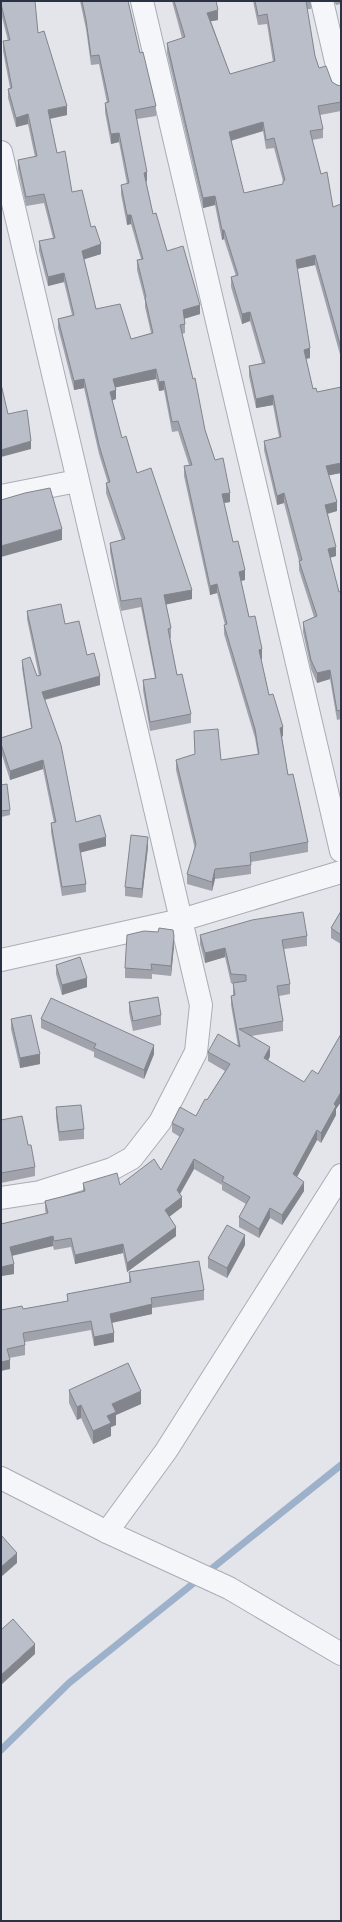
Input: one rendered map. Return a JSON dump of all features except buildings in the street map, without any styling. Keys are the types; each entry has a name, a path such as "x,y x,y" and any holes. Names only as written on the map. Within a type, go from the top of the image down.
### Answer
{"street":[{"path":"142,1 341,851"},
{"path":"322,1 341,83"},
{"path":"1,152 201,1005 196,1052 160,1122 132,1158 112,1169 40,1192 1,1198"},
{"path":"1,496 77,481"},
{"path":"1,960 181,920 341,872"},
{"path":"107,1532 166,1451 341,1175"},
{"path":"1,1478 107,1532 217,1583 339,1649"}],"waterway":[{"path":"1,1750 69,1683 341,1465"}]}
